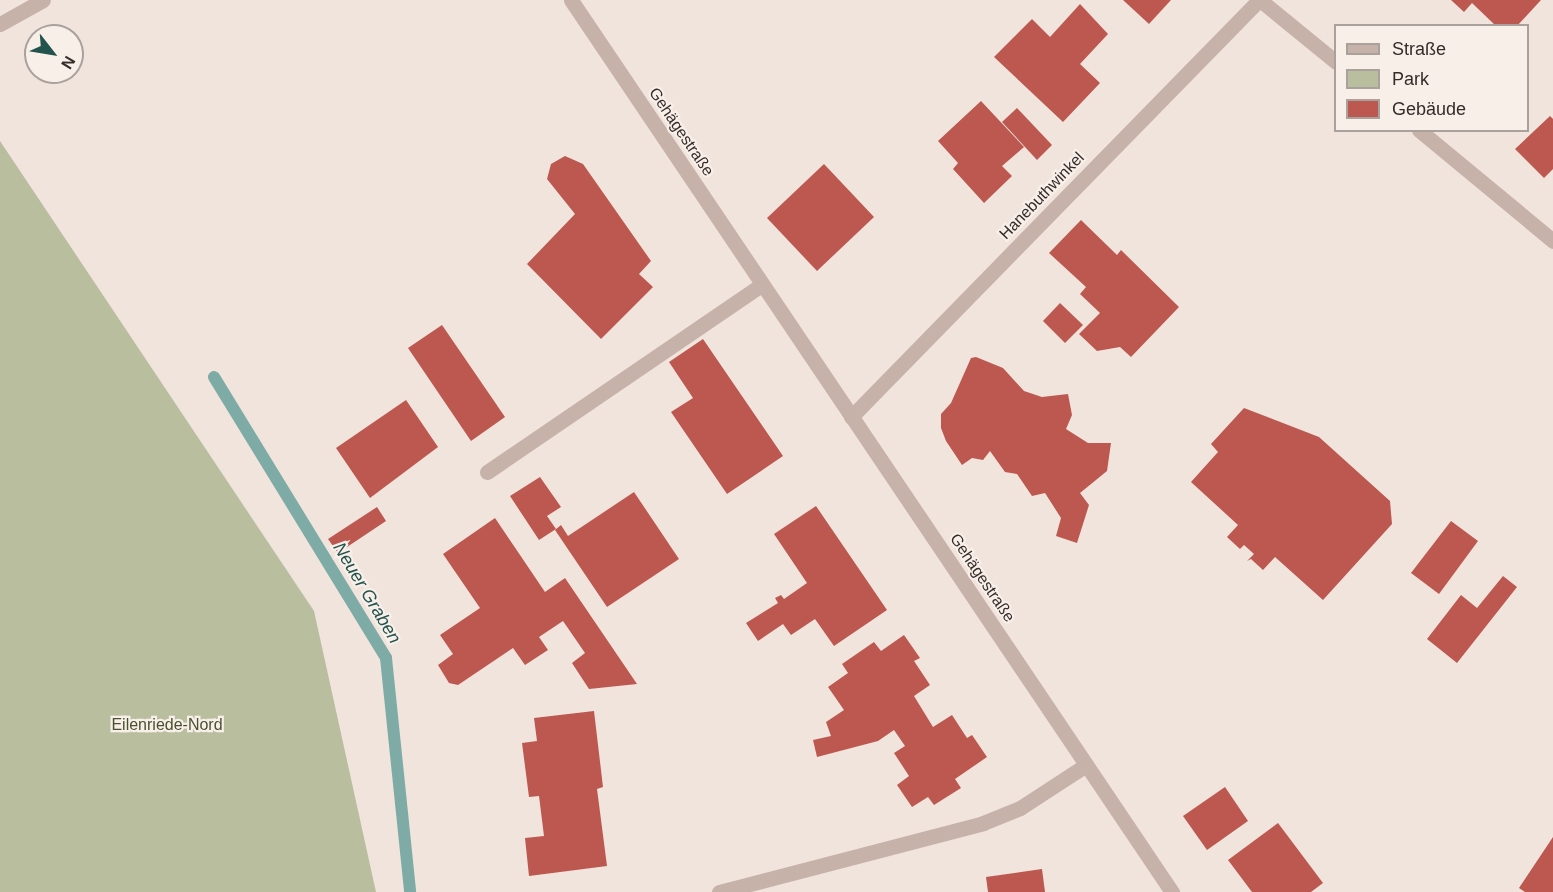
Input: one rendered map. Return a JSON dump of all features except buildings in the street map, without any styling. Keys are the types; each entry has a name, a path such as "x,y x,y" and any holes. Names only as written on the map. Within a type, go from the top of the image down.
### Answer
{"street":[{"path":"0,24 44,0"},
{"name":"Gehägestraße","path":"571,0 1172,892"},
{"name":"Hanebuthwinkel","path":"851,417 1259,0 1334,61"},
{"path":"1421,132 1553,241"},
{"path":"487,471 761,285"},
{"path":"719,892 983,823 1020,808 1086,765"}],"green space":[{"name":"Eilenriede-Nord","path":"0,141 314,611 376,892 0,892"}],"waterway":[{"name":"Neuer Graben","path":"214,377 386,658 410,892"}]}
